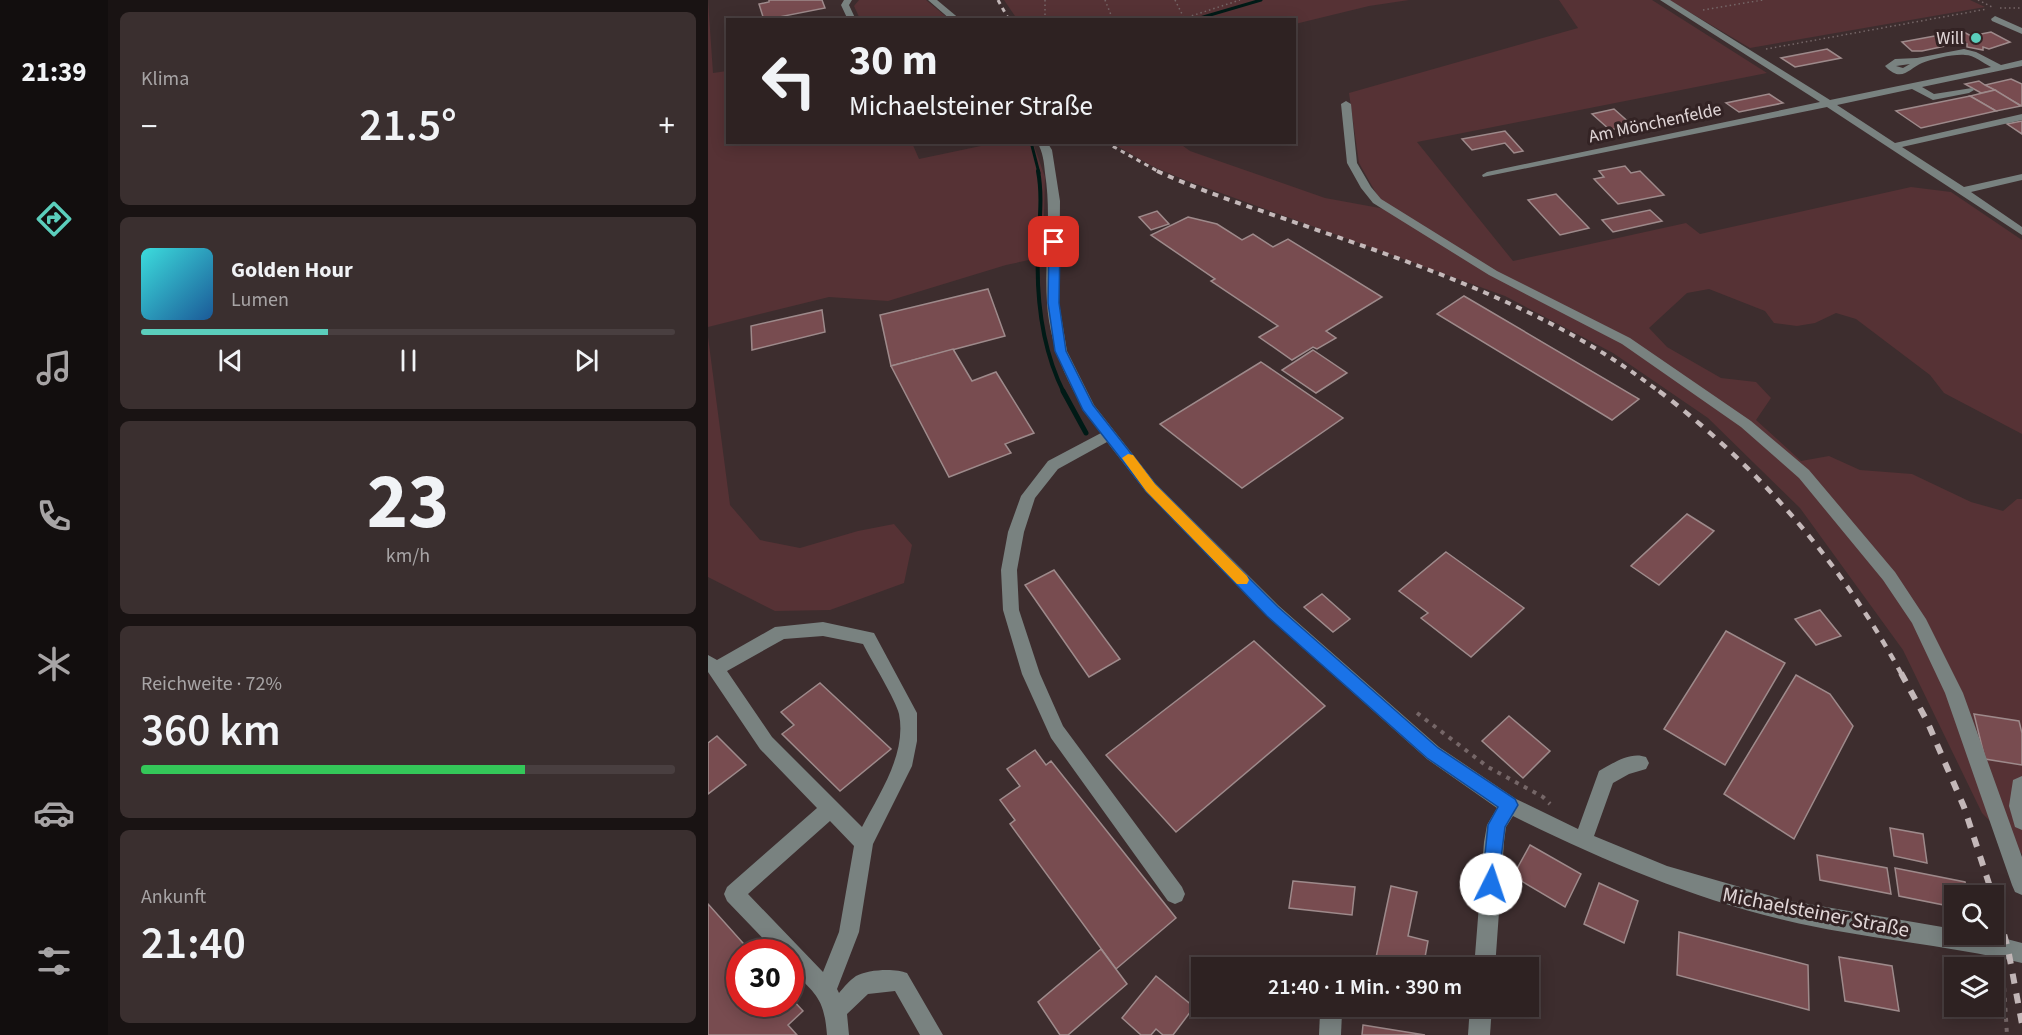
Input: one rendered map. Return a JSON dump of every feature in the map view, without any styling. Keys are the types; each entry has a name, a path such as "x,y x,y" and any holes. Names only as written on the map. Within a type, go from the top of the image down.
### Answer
{"street":[{"path":"848,0 845,4 851,18"},
{"path":"932,0 954,18"},
{"path":"1664,0 1750,52 2022,232"},
{"path":"1995,19 2022,31"},
{"path":"1917,61 1968,52 2000,68"},
{"name":"Am Mönchenfelde","path":"1487,175 2022,63"},
{"path":"1914,86 1933,97 1969,90"},
{"path":"1346,104 1352,163 1366,188 1377,201 1493,273 1626,341 1746,424 1804,474 1889,576 1918,619 1954,693 2021,872"},
{"path":"1895,146 2022,117"},
{"name":"Michaelsteiner Straße","path":"1043,144 1047,150 1055,201 1053,303 1061,351 1088,407 1150,488 1273,611 1433,753 1509,805 1583,841 1667,876 1785,910 2022,953"},
{"path":"1962,191 2022,177"},
{"path":"1110,434 1053,465 1028,496 1016,532 1009,570 1011,610 1031,674 1057,732 1175,894"},
{"path":"826,990 849,932 864,843 903,766 908,741 908,713 868,638 823,629 781,632 712,666 766,743 864,843"},
{"path":"1583,841 1606,777 1626,766 1641,763"},
{"path":"2022,785 2018,806 2022,821"},
{"path":"1485,957 1494,842 1497,825 1509,805"},
{"path":"777,939 734,894 831,808"},
{"path":"804,967 826,990 836,1010 838,1035"},
{"path":"836,1010 862,984 900,980 932,1035"},
{"path":"1330,1035 1331,1017"},
{"path":"1479,1035 1480,1017"}],"path":[{"path":"1045,0 1045,18"},
{"path":"1105,0 1112,18"},
{"path":"1175,0 1184,18 1240,0"},
{"path":"1687,13 1763,0"},
{"path":"1977,0 1994,8"},
{"path":"1750,52 1994,8 2022,8"},
{"path":"1413,710 1488,767 1543,797 1551,806"},
{"path":"1999,947 2007,1035"}],"shaded area":[{"path":"708,0 713,73 726,71 726,144 912,144 919,159 990,144 1033,144 1045,177 1043,257 1006,265 888,301 829,297 708,327"},
{"path":"859,0 926,0 948,18 860,18 854,6"},
{"path":"1004,0 1409,0 1369,6 1296,24 1296,18 1016,18"},
{"path":"1559,0 1652,0 1767,73 1417,142 1513,261 1686,223 1700,234 1911,187 1951,192 2022,240 2022,434 1944,393 1930,375 1856,319 1836,313 1815,323 1797,326 1774,323 1765,311 1709,289 1687,293 1649,328 1667,347 1721,378 1756,382 1771,398 1756,420 1801,461 1829,456 1860,470 1912,474 1971,502 2003,511 2017,499 2022,499 2022,854 1982,813 1903,650 1800,508 1708,418 1613,353 1505,296 1185,180 1152,166 1114,144 1180,144 1190,151 1325,198 1385,209 1359,163 1349,93 1578,28"},
{"path":"1669,0 1970,0 1985,7 1750,48"},
{"path":"708,337 730,505 760,540 800,548 858,531 894,524 912,545 904,583 830,610 775,611 708,577"}],"building":[{"path":"769,0 822,0 825,8 763,18 759,4 769,2"},
{"path":"1962,31 1971,36 1991,32 2010,42 1989,49 1983,47 1983,50 1959,43 1912,51 1902,42"},
{"path":"1827,49 1841,58 1795,67 1781,58"},
{"path":"2011,79 2022,84 2022,106 1985,85"},
{"path":"1979,81 1995,90 1981,93 1965,84"},
{"path":"1995,90 2021,106 1996,111 1970,96"},
{"path":"1769,94 1783,103 1739,112 1726,103"},
{"path":"1970,96 1996,111 1921,128 1896,111"},
{"path":"1614,109 1632,125 1610,130 1592,114"},
{"path":"2022,121 2022,134 2007,124"},
{"path":"1505,131 1523,151 1514,153 1505,143 1472,150 1462,139"},
{"path":"1625,166 1631,173 1640,171 1664,195 1618,204 1594,179 1604,177 1599,171"},
{"path":"1556,194 1589,228 1560,235 1528,200"},
{"path":"1650,210 1662,221 1613,232 1602,220"},
{"path":"1157,211 1169,224 1151,230 1139,217"},
{"path":"1188,217 1217,224 1242,240 1253,234 1273,247 1288,239 1382,297 1326,331 1336,338 1317,349 1313,347 1292,360 1259,337 1278,326 1211,281 1215,279 1151,235"},
{"path":"988,289 1005,336 891,366 880,315"},
{"path":"1464,296 1639,399 1612,420 1437,314"},
{"path":"822,310 825,332 752,350 751,326"},
{"path":"953,349 972,381 996,372 1034,433 1005,444 1011,453 949,477 891,366"},
{"path":"1313,350 1347,373 1316,393 1282,370"},
{"path":"1261,362 1343,418 1242,488 1160,424"},
{"path":"1687,514 1714,531 1659,585 1631,566"},
{"path":"1446,552 1524,608 1471,657 1421,618 1428,613 1399,591"},
{"path":"1054,570 1120,659 1089,677 1025,585"},
{"path":"1322,594 1350,619 1333,632 1304,607"},
{"path":"1820,610 1841,636 1816,645 1795,619"},
{"path":"1726,631 1785,663 1725,765 1664,729"},
{"path":"1254,641 1325,706 1176,832 1106,755"},
{"path":"1796,675 1830,694 1853,726 1794,839 1724,794"},
{"path":"820,683 891,749 840,791 782,734 794,725 781,712"},
{"path":"1974,714 2019,721 2022,733 2022,765 1985,759"},
{"path":"1509,716 1550,751 1523,778 1482,741"},
{"path":"717,736 746,765 708,794 708,743"},
{"path":"1035,750 1046,765 1051,761 1176,918 1116,969 1010,824 1015,820 1000,800 1020,786 1007,769"},
{"path":"1890,828 1923,834 1927,863 1894,856"},
{"path":"1530,845 1581,874 1565,907 1513,876"},
{"path":"1817,855 1887,868 1891,894 1820,880"},
{"path":"1895,868 1965,882 1966,885 1944,885 1944,905 1899,896"},
{"path":"1293,881 1355,887 1352,915 1289,908"},
{"path":"1599,883 1638,901 1624,943 1584,924"},
{"path":"1391,886 1417,892 1408,936 1428,941 1425,957 1376,957"},
{"path":"708,904 739,939 726,939 726,1017 797,1017 788,1025 797,1035 708,1035"},
{"path":"1679,932 1808,965 1809,1010 1677,975"},
{"path":"1101,949 1127,984 1068,1035 1060,1035 1038,1002"},
{"path":"1839,957 1892,966 1899,1011 1845,1001"},
{"path":"1156,976 1191,1005 1191,1011 1173,1035 1163,1035 1156,1029 1151,1035 1141,1035 1122,1018"},
{"path":"1363,1025 1425,1035 1362,1035"}],"waterway":[{"path":"1200,18 1261,0"},
{"path":"1032,144 1039,173"},
{"path":"1038,171 1040,200 1038,286 1042,323 1050,359 1063,392"},
{"path":"1063,392 1086,433"}],"railway":[{"path":"998,0 1008,18"},
{"path":"1109,144 1159,172"},
{"path":"1159,172 1218,196 1410,263 1498,298 1582,341 1622,365 1661,393"},
{"path":"1659,391 1731,452 1796,520 1853,595 1902,675"},
{"path":"1901,673 1927,721 1964,807 1989,885"},
{"path":"2004,934 2022,1024"}],"slow traffic":[{"path":"1128,458 1150,488 1242,580"}],"place":[{"name":"Will","path":"1976,38"}],"route":[{"path":"1054,242 1053,303 1061,351 1088,407 1150,488 1273,611 1433,753 1509,805 1497,825 1491,884"}]}
